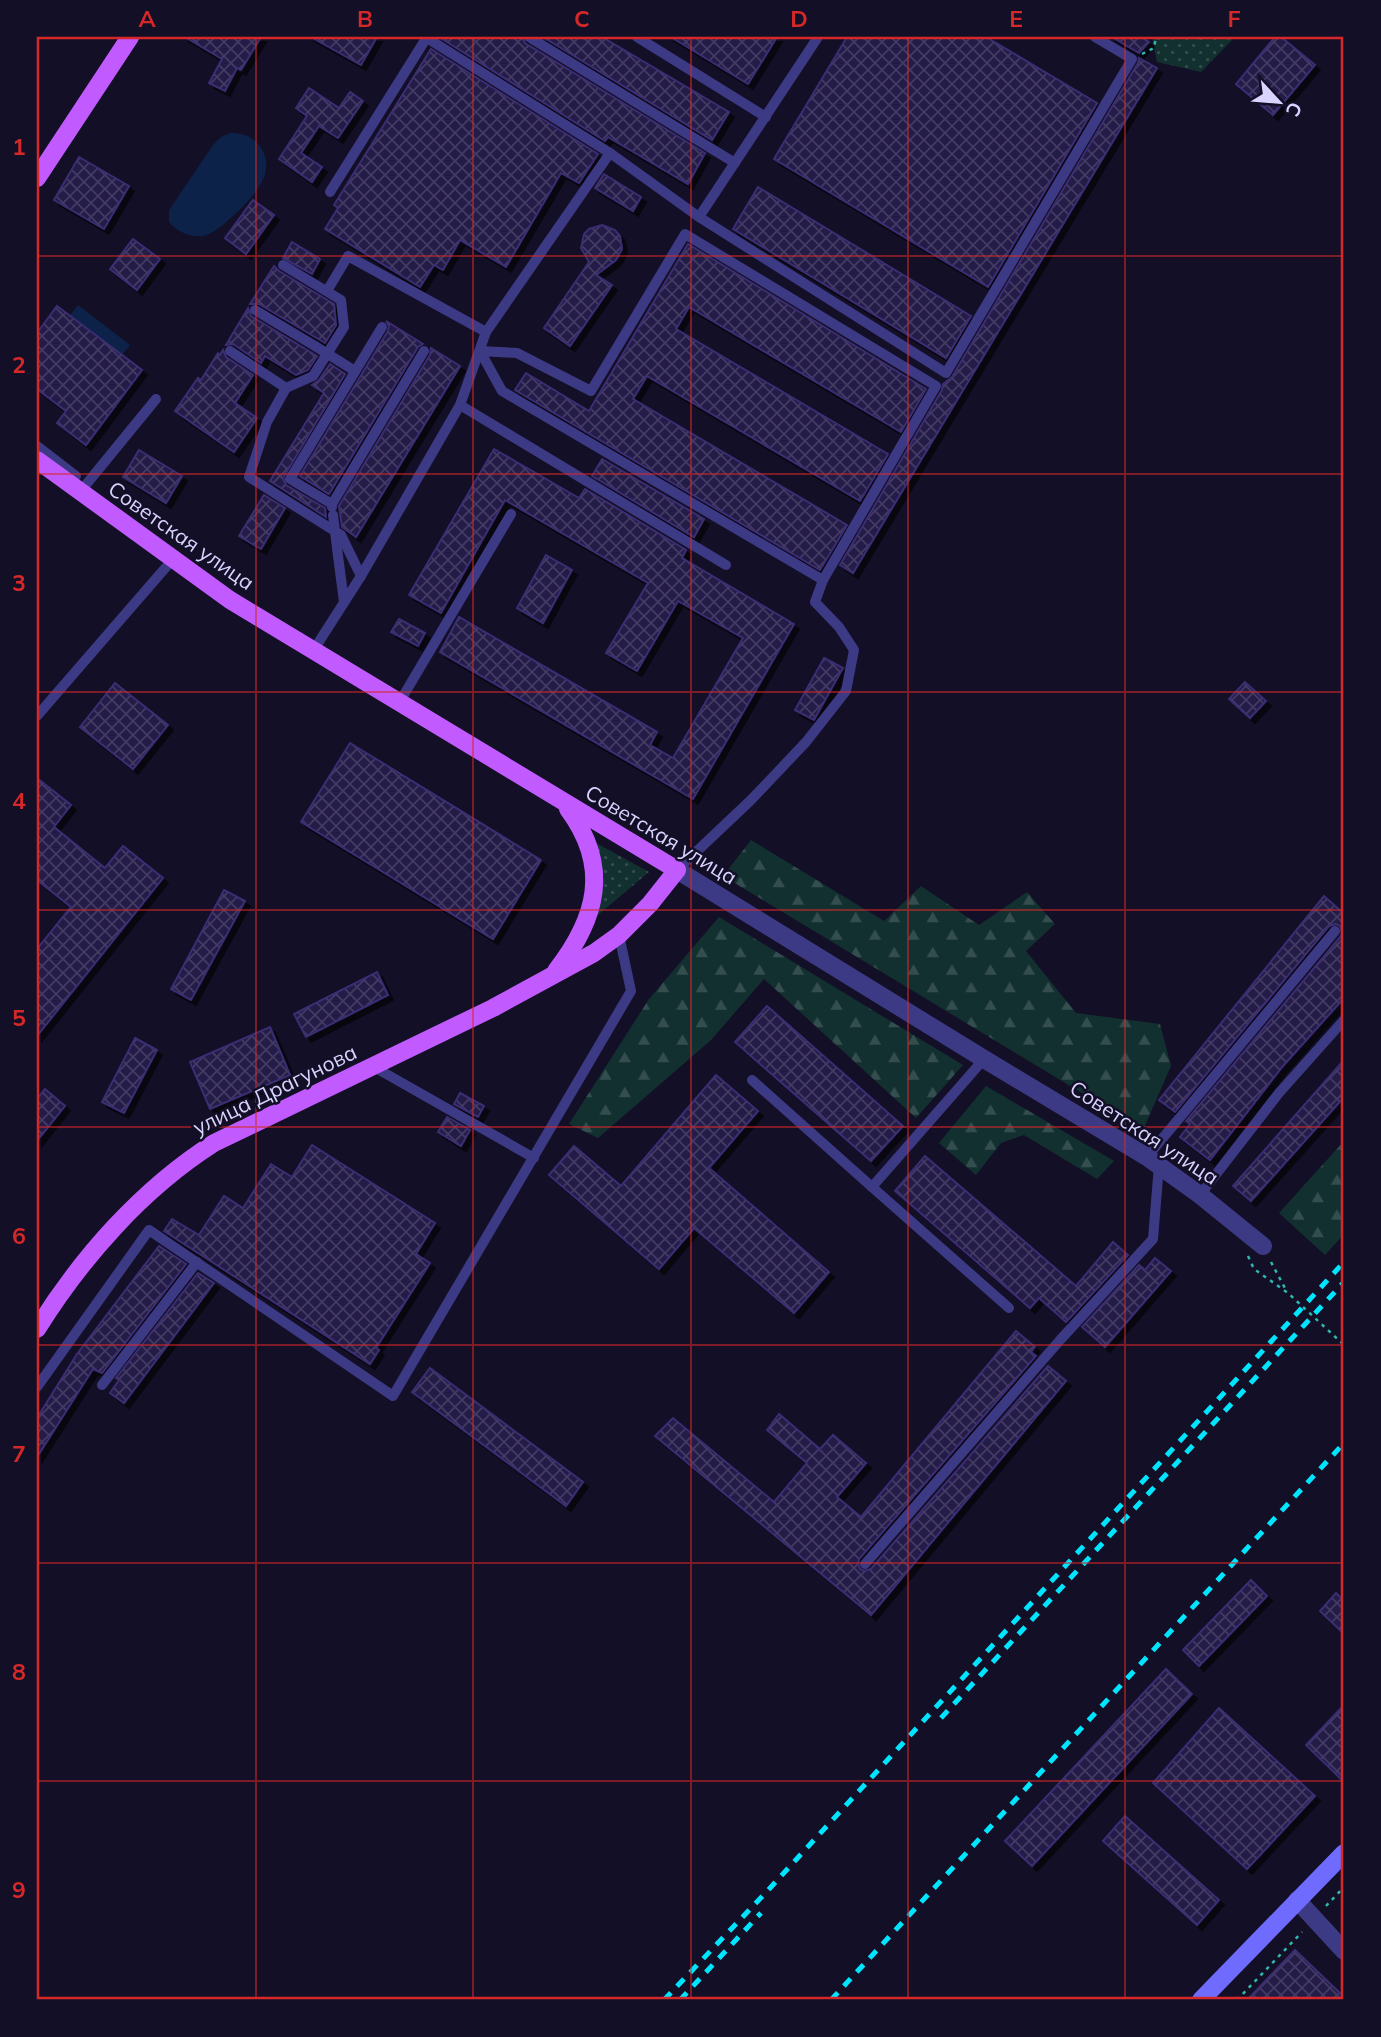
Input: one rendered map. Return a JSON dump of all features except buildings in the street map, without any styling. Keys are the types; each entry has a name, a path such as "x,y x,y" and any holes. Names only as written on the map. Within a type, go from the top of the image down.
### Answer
{"main road":[{"path":"37,178 130,37"},
{"name":"Советская улица","path":"37,460 230,600 677,870"},
{"path":"549,979 573,949 586,923 595,888 592,858 583,830 562,802"},
{"name":"улица Драгунова","path":"37,1329 82,1265 148,1192 180,1164 214,1143 374,1067 549,979 594,953 620,935 650,904 677,870"},
{"path":"1201,2000 1344,1853"}],"street":[{"name":"Советская улица","path":"677,870 1153,1161 1263,1246"},
{"path":"1297,1900 1344,1951"}],"lane":[{"path":"330,192 427,37 610,153 699,217 946,373 1132,59 1095,37"},
{"path":"529,37 735,163"},
{"path":"637,37 766,117"},
{"path":"699,217 818,37"},
{"path":"313,651 361,576 460,405 486,332 610,153"},
{"path":"480,351 517,353 591,391 685,234 936,386 823,580 815,602 839,627 854,650 846,691 806,742 751,800 677,870"},
{"path":"327,291 348,256 486,332"},
{"path":"283,265 341,300 344,327 313,376 286,388 267,422 249,477 341,535 361,576"},
{"path":"255,310 355,371"},
{"path":"332,509 290,479 382,327"},
{"path":"230,351 286,388"},
{"path":"344,602 332,509 424,351"},
{"path":"480,351 502,391 823,580"},
{"path":"75,488 156,399"},
{"path":"460,405 726,565"},
{"path":"37,446 76,476 75,488"},
{"path":"399,704 511,514"},
{"path":"37,716 173,559"},
{"path":"865,1564 1061,1339 1153,1239 1153,1161 1335,932"},
{"path":"37,1387 149,1230 393,1396 631,991 620,935"},
{"path":"1200,1195 1279,1093 1344,1020"},
{"path":"872,1187 984,1059"},
{"path":"374,1067 534,1158"},
{"path":"752,1080 1009,1308"},
{"path":"102,1385 197,1262"}],"path":[{"path":"1132,59 1154,48 1156,37"},
{"path":"1232,1221 1254,1269 1288,1293 1344,1345"},
{"path":"1263,1246 1288,1293"},
{"path":"1237,2000 1344,1887"}],"green space":[{"path":"1152,37 1235,37 1201,72 1157,62"},
{"path":"751,840 884,921 921,886 979,925 1027,892 1055,924 1026,951 1076,1013 1160,1024 1171,1066 1143,1130 723,876"},
{"path":"596,843 649,872 592,920 601,873"},
{"path":"719,917 963,1065 916,1118 764,979 711,1040 598,1138 569,1124 649,999"},
{"path":"986,1086 1114,1161 1097,1179 1024,1135 1001,1143 976,1175 939,1143"},
{"path":"1344,1141 1344,1234 1325,1255 1279,1213"}],"water":[{"path":"230,133 249,137 263,151 266,170 263,180 250,199 216,230 203,236 184,233 169,222 169,210 213,145"},
{"path":"78,305 130,345 122,355 70,315"}],"railway":[{"path":"664,2000 771,1887 1344,1262"},
{"path":"941,1718 1344,1282"},
{"path":"831,2000 1344,1443"},
{"path":"680,2000 761,1913"}]}
